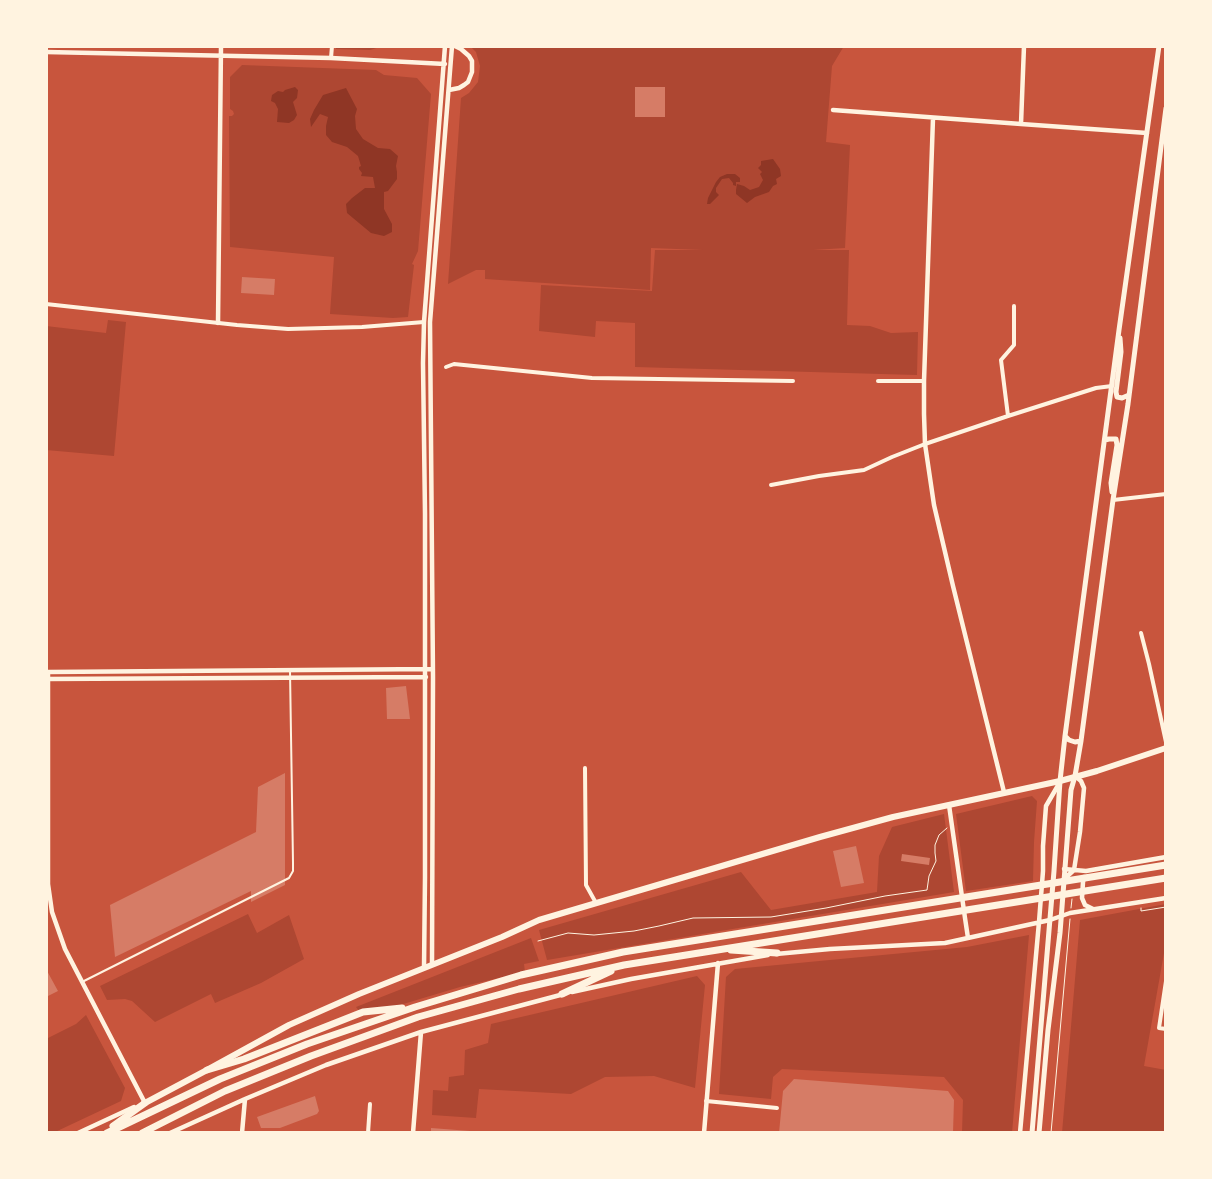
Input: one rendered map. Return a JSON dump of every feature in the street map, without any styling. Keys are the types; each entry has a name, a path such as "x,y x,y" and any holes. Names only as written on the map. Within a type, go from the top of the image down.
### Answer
{"highway":[{"path":"105,1133 144,1103 289,1025 539,920 820,836 893,817 1060,781 1166,748"},
{"path":"105,1133 220,1079 307,1044 415,1006 521,975 623,952 1164,866"},
{"path":"142,1133 234,1087 311,1056 418,1017 519,989 624,965 1163,879"},
{"path":"719,949 777,953"},
{"path":"562,994 624,965"},
{"path":"208,1070 244,1059 363,1012 415,1006"}],"main road":[{"path":"1032,1133 1065,736 1159,46"},
{"path":"1039,1133 1061,916 1071,790 1081,741 1166,108"},
{"path":"1119,330 1121,352 1116,392 1117,397 1122,398 1129,394"},
{"path":"1105,440 1114,438 1116,440 1111,483 1113,500"},
{"path":"1065,736 1075,742 1081,741"}],"street":[{"path":"218,323 221,46"},
{"path":"331,58 332,46"},
{"path":"424,968 426,878 423,363 424,322 445,46"},
{"path":"432,964 433,669 430,322 451,64 454,46 469,56 472,61 472,72 468,82 459,88 449,90"},
{"path":"1021,124 1024,46"},
{"path":"46,52 331,58 451,64"},
{"path":"833,110 1147,133"},
{"path":"933,118 924,382 925,444 934,505 1004,792"},
{"path":"46,304 288,329 362,327 424,322"},
{"path":"1008,416 1001,360 1014,345 1014,306"},
{"path":"446,368 454,364 592,378 792,381"},
{"path":"878,381 924,382"},
{"path":"771,485 864,470 925,444 1096,388 1112,386"},
{"path":"1113,500 1166,494"},
{"path":"1141,633 1166,742"},
{"path":"78,1133 144,1103 65,949 49,912 47,672 433,669"},
{"path":"47,679 433,677"},
{"path":"584,768 586,885 596,904"},
{"path":"1063,880 1074,870 1080,832 1084,788 1081,781 1075,776"},
{"path":"1020,1133 1039,922 1046,806 1060,781"},
{"path":"949,805 968,938"},
{"path":"1064,869 1086,871 1166,857"},
{"path":"1086,871 1082,882 1082,898 1085,905 1094,910"},
{"path":"170,1133 326,1065 421,1032 562,994 631,979 777,953 945,943 1050,920 1070,913 1166,898"},
{"path":"704,1133 718,963"},
{"path":"1166,981 1158,1028 1166,1030"},
{"path":"413,1133 421,1032"},
{"path":"242,1133 245,1099"},
{"path":"706,1101 776,1108"},
{"path":"368,1133 370,1104"}],"lane":[{"path":"82,982 290,878 293,871 290,670"}],"path":[{"path":"538,942 568,933 594,935 634,931 693,918 771,917 927,890 929,876 936,861 935,845 939,835 947,828"},
{"path":"1051,1133 1072,896"},
{"path":"1142,902 1141,911 1166,907"}],"shaded area":[{"path":"336,46 383,46 370,50 336,49"},
{"path":"470,46 844,46 832,66 826,142 850,145 845,248 813,250 849,250 847,325 870,326 891,333 918,332 917,375 635,367 635,323 596,321 595,337 539,331 541,285 652,291 655,250 703,250 651,248 650,290 485,279 485,270 476,270 448,284 461,98 469,93 478,82 480,66 476,52"},
{"path":"242,65 376,70 384,75 417,78 431,94 418,251 412,264 414,265 408,317 393,318 330,314 334,257 230,247 229,116 234,114 230,109 230,77"},
{"path":"295,87 298,90 297,98 293,102 297,115 289,123 277,122 278,109 275,103 271,101 272,95 278,91 283,92"},
{"path":"346,88 357,109 355,116 356,129 363,139 378,148 390,149 398,156 396,166 397,179 388,191 384,192 384,209 392,224 392,232 384,236 371,233 347,213 346,204 352,198 365,188 375,188 373,177 361,176 358,156 347,147 332,142 326,135 328,117 320,114 311,127 310,119 323,95"},
{"path":"773,159 780,169 781,176 776,179 777,184 769,192 755,197 747,203 736,194 737,184 750,190 759,187 763,180 760,174 762,172 758,168 761,165 761,161"},
{"path":"727,174 735,174 740,178 740,182 736,182 736,186 733,185 729,178 722,179 716,188 716,192 719,195 710,204 707,204 716,182 720,177"},
{"path":"108,320 126,322 114,456 46,450 46,326 106,333"},
{"path":"1032,796 1037,801 1033,881 966,891 956,814"},
{"path":"944,814 954,892 547,960 539,930 741,872 771,910 877,892 879,856 892,827"},
{"path":"1166,904 1164,953 1144,1066 1166,1070 1166,1133 1062,1133 1080,920"},
{"path":"248,914 257,933 289,915 304,959 261,983 215,1003 211,994 155,1022 132,1001 125,999 107,1000 100,986"},
{"path":"1029,935 1012,1133 962,1133 963,1100 944,1077 782,1069 773,1077 771,1099 719,1094 726,977 735,969 967,947"},
{"path":"531,938 539,961 524,964 525,972 460,987 400,1005 359,1011 356,1007"},
{"path":"697,976 705,985 695,1088 654,1076 605,1077 571,1094 479,1089 476,1118 432,1115 433,1090 448,1091 449,1077 464,1075 465,1050 488,1043 491,1024"},
{"path":"86,1015 125,1088 121,1101 53,1133 46,1133 46,1039 76,1024"}],"building":[{"path":"635,87 665,87 665,117 635,117"},
{"path":"242,277 275,279 274,295 241,293"},
{"path":"406,686 410,719 387,719 386,688"},
{"path":"285,773 285,885 251,902 251,891 115,957 110,905 256,832 258,787"},
{"path":"856,846 864,883 841,887 833,851"},
{"path":"902,854 930,858 929,865 901,861"},
{"path":"46,969 58,991 46,997"},
{"path":"794,1079 948,1091 954,1100 953,1133 779,1133 783,1091"},
{"path":"315,1096 319,1111 317,1114 280,1128 261,1128 257,1117"},
{"path":"431,1128 470,1131 470,1133 431,1133"}]}
